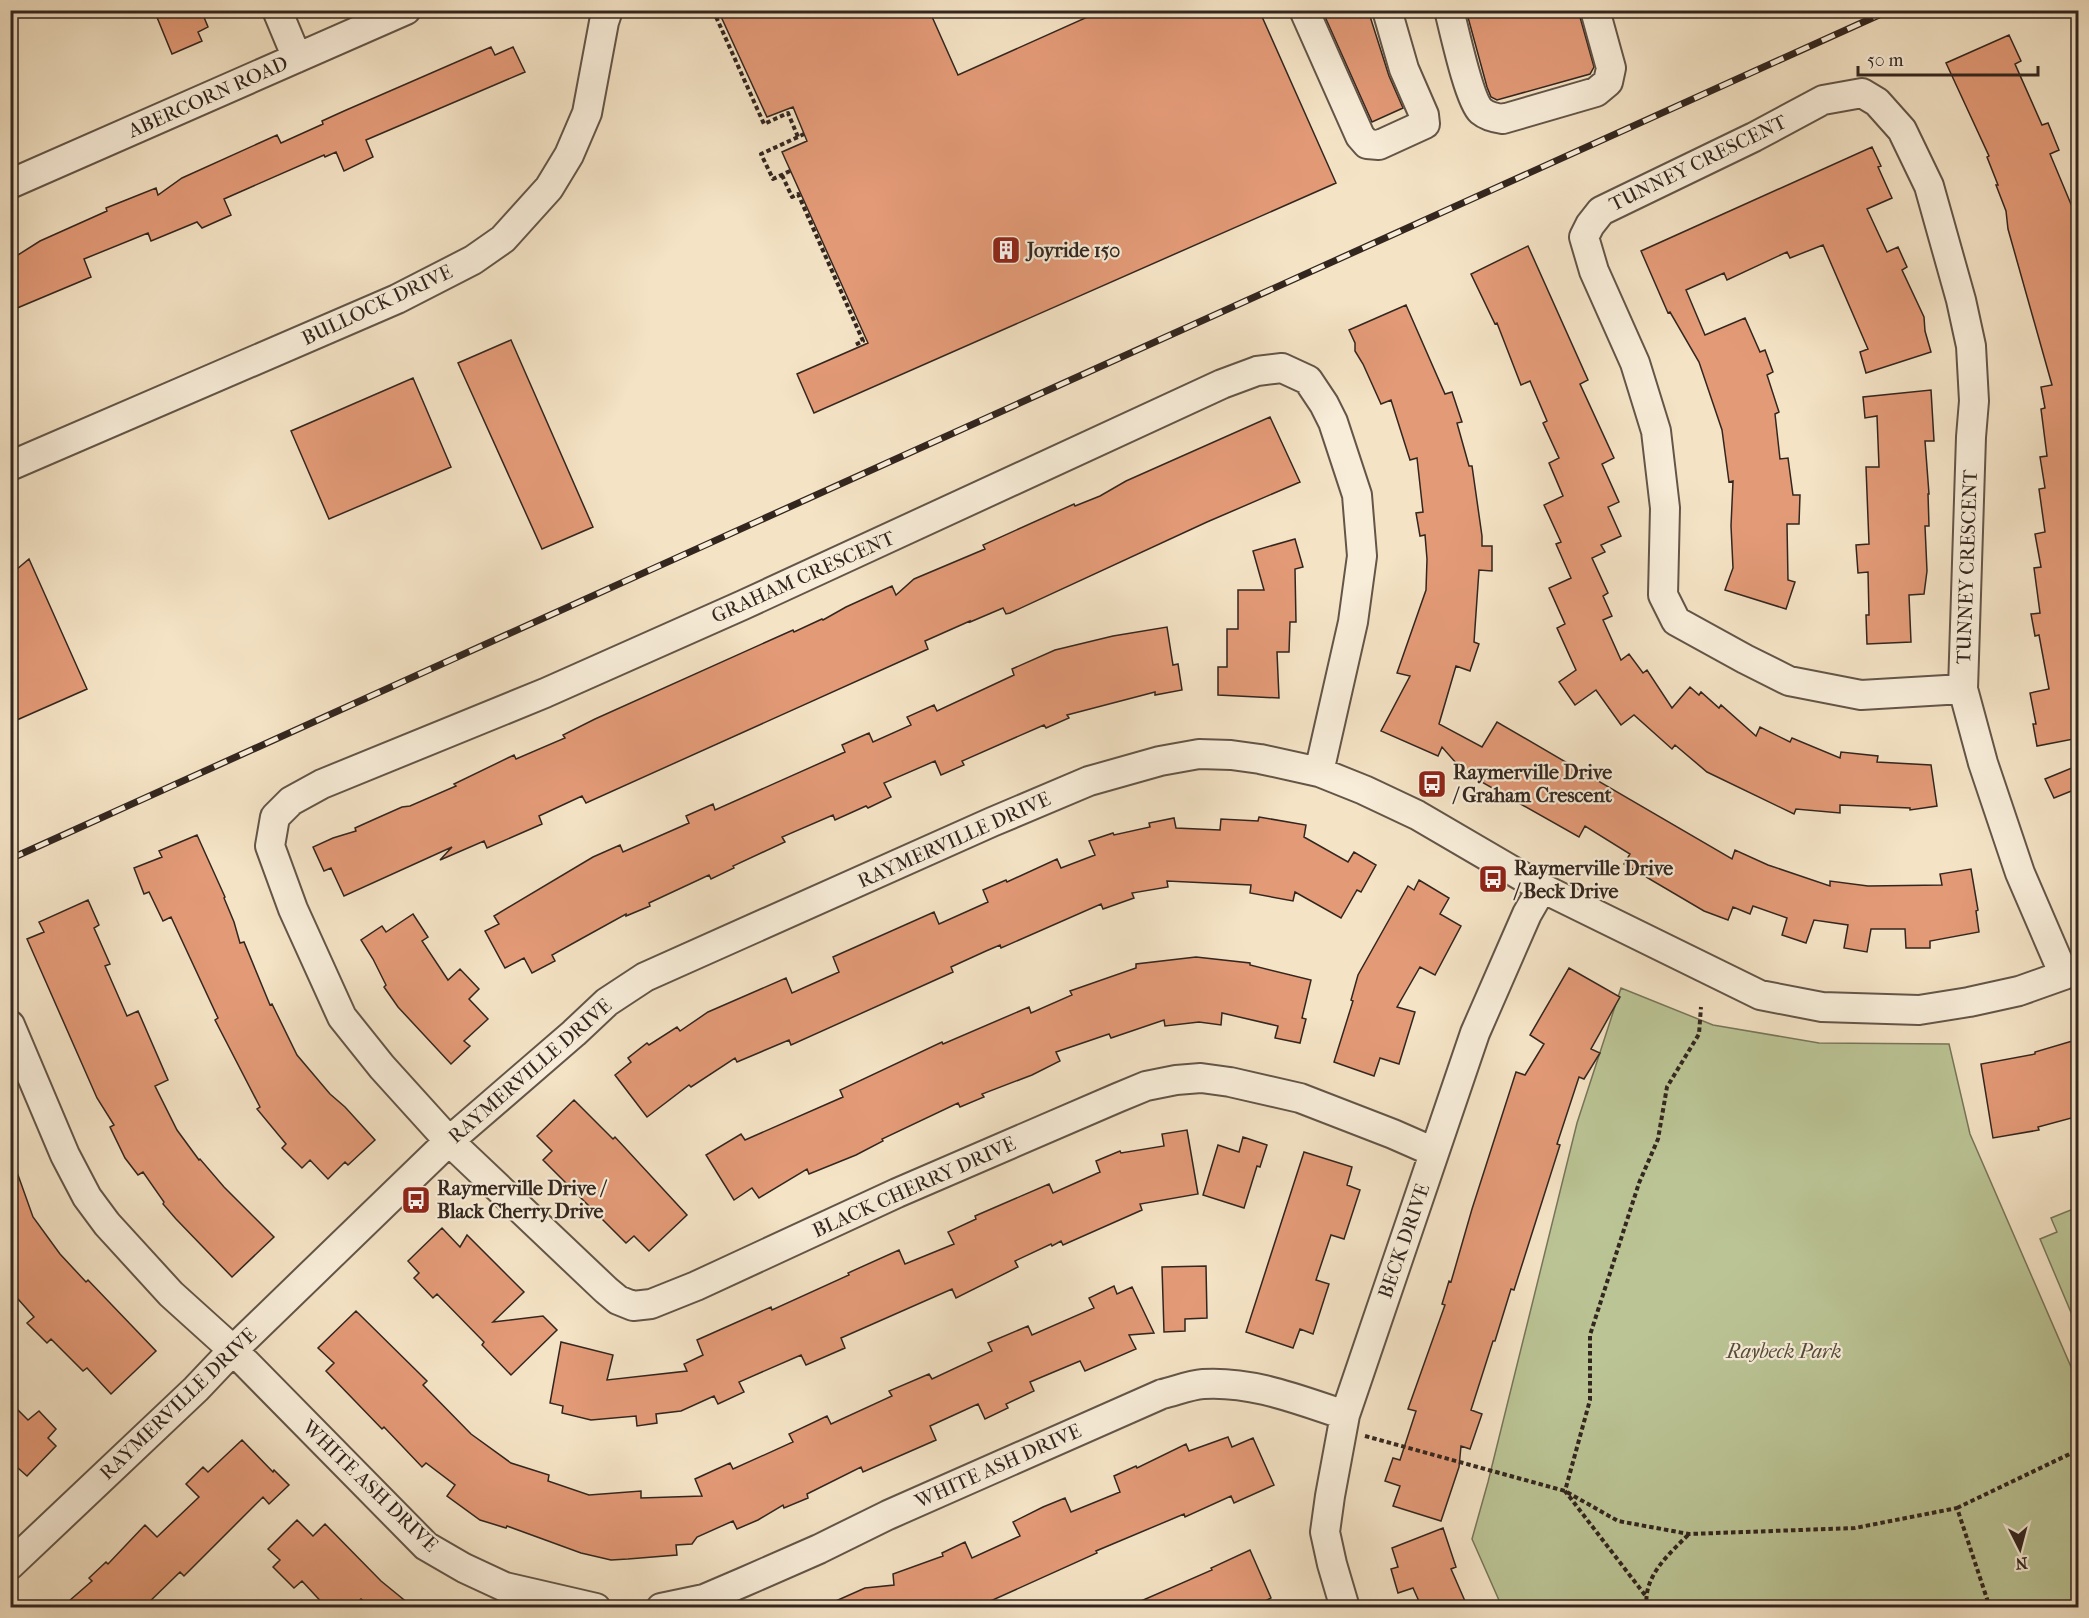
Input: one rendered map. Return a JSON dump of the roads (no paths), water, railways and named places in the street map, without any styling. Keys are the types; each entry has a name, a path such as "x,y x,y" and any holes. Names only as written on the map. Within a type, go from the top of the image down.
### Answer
{"street":[{"path":"277,10 297,58"},
{"name":"ABERCORN ROAD","path":"10,184 406,10"},
{"name":"BULLOCK DRIVE","path":"10,466 397,298 473,260 504,239 549,188 568,155 586,113 608,10"},
{"path":"1304,10 1360,136 1367,144 1379,145 1425,124 1424,115 1404,69 1387,10"},
{"path":"1449,10 1472,94 1479,110 1492,117 1503,119 1596,92 1608,82 1611,68 1595,10"},
{"name":"TUNNEY CRESCENT","path":"1963,689 1861,694 1789,681 1676,621 1663,595 1665,508 1656,431 1635,363 1594,271 1584,237 1601,211 1754,137 1823,100 1862,93 1877,102 1902,129 1929,186 1961,300 1971,346 1974,401 1963,689 1983,763 2020,873 2071,971"},
{"name":"GRAHAM CRESCENT","path":"449,1141 382,1067 342,1017 293,909 270,846 275,817 291,801 322,784 545,693 1222,384 1257,371 1282,368 1308,380 1333,422 1357,495 1362,556 1353,622 1319,772"},
{"name":"RAYMERVILLE DRIVE","path":"11,1563 196,1389 233,1350 449,1141 607,1002 645,977 1089,781 1160,761 1199,754 1251,758 1319,772 1417,815 1542,888 1760,995 1822,1007 1919,1010 2009,993 2071,971"},
{"name":"BECK DRIVE","path":"1345,1608 1325,1532 1343,1423 1475,1033 1527,915 1542,888"},
{"name":"WHITE ASH DRIVE","path":"10,1025 65,1155 87,1197 127,1247 171,1294 233,1350 426,1546 464,1568 505,1587 596,1608"},
{"name":"BLACK CHERRY DRIVE","path":"449,1141 606,1290 618,1300 633,1306 651,1304 696,1286 897,1193 1117,1098 1146,1086 1176,1080 1201,1078 1300,1098 1434,1152"},
{"name":"WHITE ASH DRIVE","path":"661,1608 704,1599 819,1549 888,1515 1172,1392 1201,1384 1237,1384 1285,1395 1343,1423"}],"railway":[{"path":"10,859 1890,10"}],"place":[{"name":"Joyride 150","path":"1006,250"},
{"name":"Raymerville Drive / Graham Crescent","path":"1432,784"},
{"name":"Raymerville Drive / Beck Drive","path":"1493,879"},
{"name":"Raymerville Drive / Black Cherry Drive","path":"416,1200"}],"park label":[{"name":"Raybeck Park","path":"1784,1351"}]}
